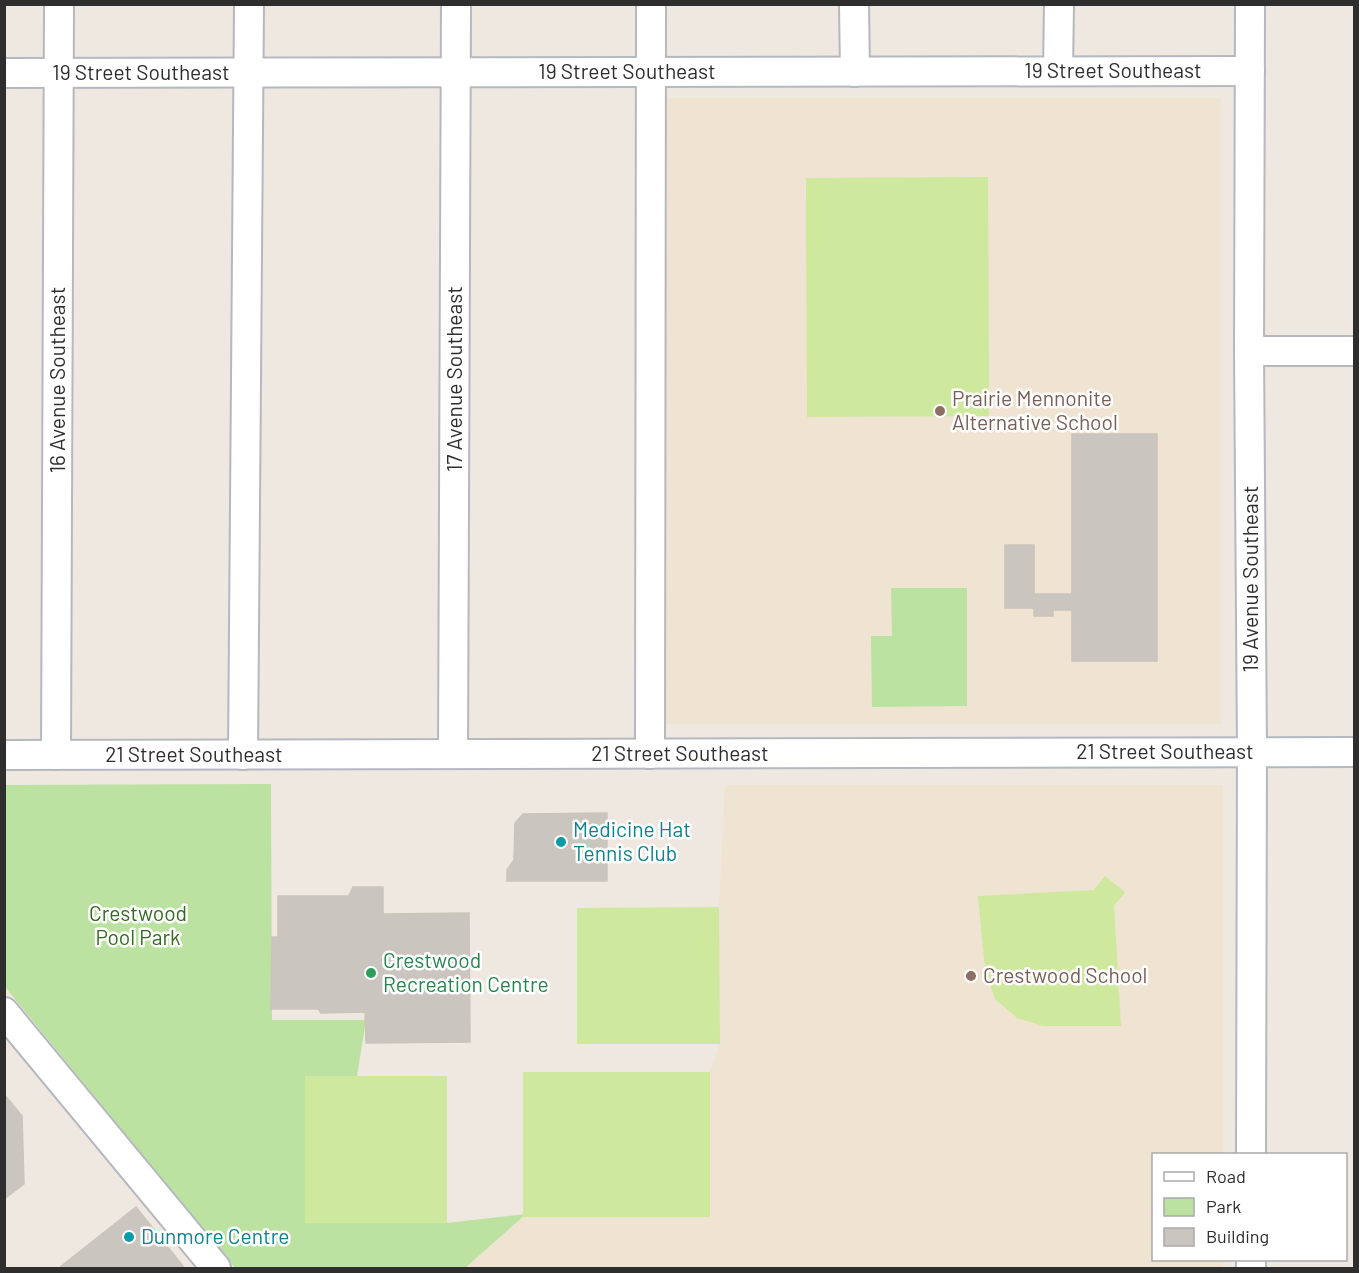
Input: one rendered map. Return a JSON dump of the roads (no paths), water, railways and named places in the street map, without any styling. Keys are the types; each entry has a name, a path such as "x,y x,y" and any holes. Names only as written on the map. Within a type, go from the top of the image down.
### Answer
{"street":[{"name":"16 Avenue Southeast","path":"56,755 59,4"},
{"path":"243,755 249,4"},
{"name":"17 Avenue Southeast","path":"453,754 456,4"},
{"path":"650,754 651,4"},
{"path":"855,4 855,72"},
{"path":"1058,71 1059,4"},
{"name":"19 Avenue Southeast","path":"1250,4 1251,1153"},
{"name":"19 Street Southeast","path":"4,73 1250,71"},
{"path":"1249,351 1354,351"},
{"name":"21 Street Southeast","path":"4,755 1354,752"},
{"path":"4,1012 216,1269"}],"place":[{"name":"Prairie Mennonite Alternative School","path":"940,411"},
{"name":"Medicine Hat Tennis Club","path":"561,842"},
{"name":"Crestwood Recreation Centre","path":"371,973"},
{"name":"Crestwood School","path":"971,976"},
{"name":"Dunmore Centre","path":"129,1237"}],"park label":[{"name":"Crestwood Pool Park","path":"138,926"}]}
